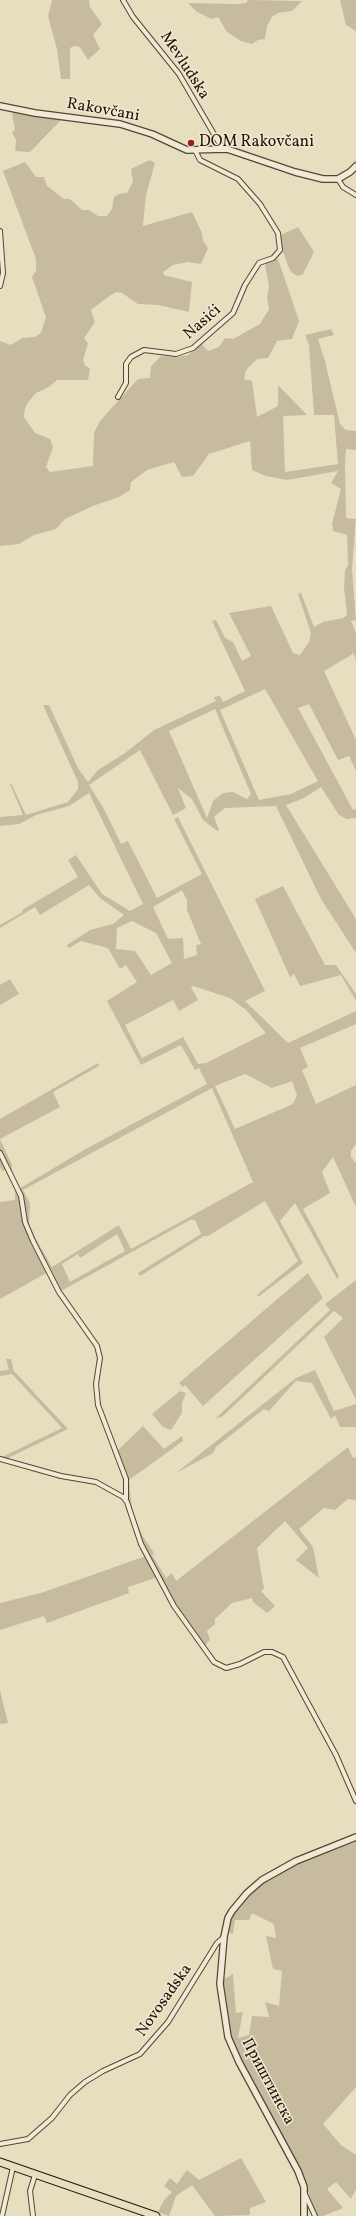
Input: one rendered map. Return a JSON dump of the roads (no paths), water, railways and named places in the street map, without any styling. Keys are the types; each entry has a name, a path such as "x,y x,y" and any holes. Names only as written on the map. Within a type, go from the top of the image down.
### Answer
{"main road":[{"path":"0,2162 156,2216"}],"street":[{"name":"Mevludska","path":"122,0 133,17 179,74 222,148"},
{"name":"Rakovčani","path":"0,106 35,113 120,124 152,134 182,148 195,150 222,148 247,154 307,175 338,179"},
{"name":"Nasići","path":"118,397 126,383 126,364 131,357 144,350 176,354 193,348 233,313 245,285 259,263 279,253 280,238 260,204 238,179 200,160 195,150"},
{"path":"356,166 347,174 338,179 343,187 356,196"},
{"path":"0,230 3,273 0,286"},
{"path":"0,1153 21,1196 25,1222 37,1249 59,1292 97,1346 100,1358 96,1384 98,1405 126,1479 126,1499 141,1544 181,1619 214,1662 220,1667 229,1668 260,1653 268,1651 280,1655 285,1660 336,1755 356,1800"},
{"path":"0,1460 61,1476 96,1482 126,1499"},
{"name":"Приштинска","path":"315,2216 305,2194 293,2160 239,2062 228,2037 220,1984 224,1937 228,1918 232,1911 247,1893 262,1880 296,1861 356,1837"},
{"name":"Novosadska","path":"0,2144 28,2139 52,2118 70,2095 85,2082 103,2071 140,2054 168,2022 217,1943 224,1937"},
{"path":"2,2216 13,2167"},
{"path":"33,2216 30,2191 35,2175"},
{"name":"Приштинска","path":"304,2216 305,2194"}],"place":[{"name":"DOM Rakovčani","path":"191,143"}]}
